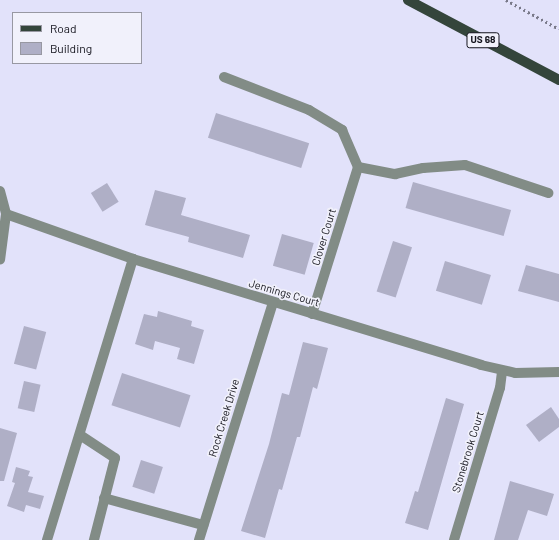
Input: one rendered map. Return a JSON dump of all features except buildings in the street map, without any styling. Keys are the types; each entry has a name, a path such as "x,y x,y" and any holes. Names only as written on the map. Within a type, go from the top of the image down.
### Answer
{"main road":[{"name":"US 68","path":"408,0 559,80"}],"street":[{"path":"224,77 309,110 342,130 358,166 395,174 423,168 465,165 548,193"},
{"name":"Clover Court","path":"312,314 358,166"},
{"path":"0,192 6,214 0,260"},
{"name":"Jennings Court","path":"6,214 133,259 273,303 502,370 532,374 559,372"},
{"path":"47,540 133,259"},
{"name":"Rock Creek Drive","path":"199,540 273,303"},
{"name":"Stonebrook Court","path":"454,540 500,388 502,370"},
{"path":"80,435 115,458 94,540"},
{"path":"104,498 203,525"}],"path":[{"path":"506,0 559,29"}]}
